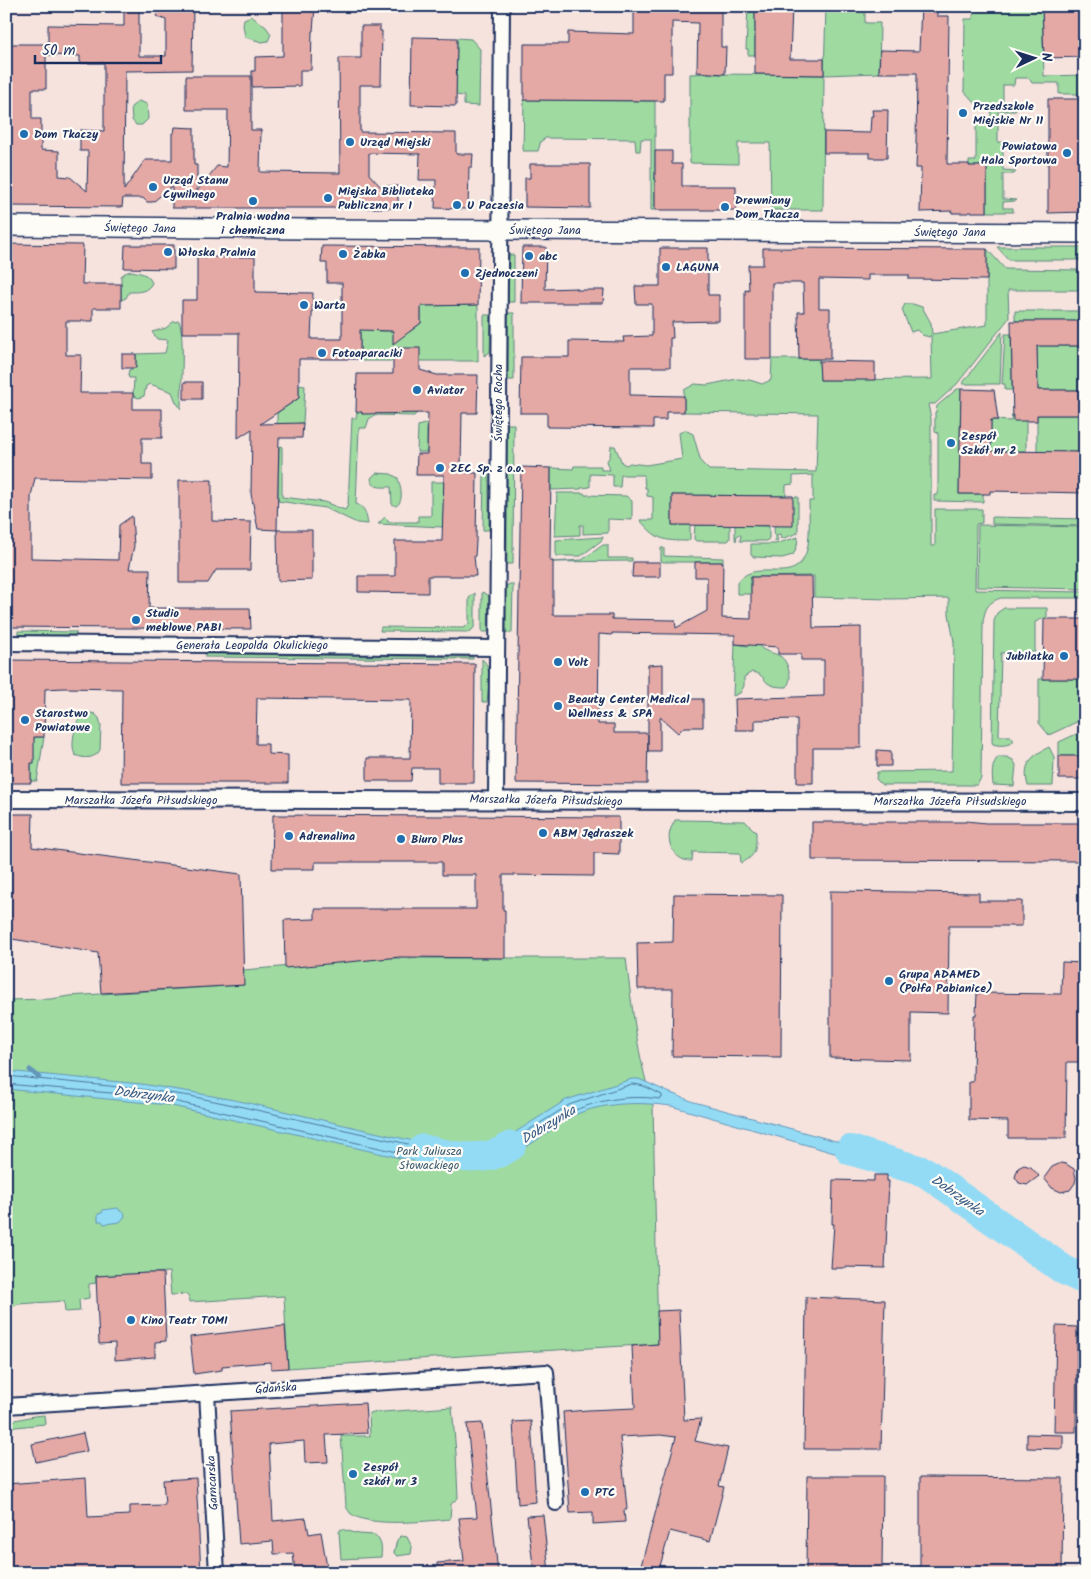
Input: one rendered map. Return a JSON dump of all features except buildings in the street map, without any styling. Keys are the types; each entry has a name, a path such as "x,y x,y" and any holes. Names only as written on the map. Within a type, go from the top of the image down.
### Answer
{"main road":[{"name":"Świętego Jana","path":"6,226 1085,233"}],"street":[{"name":"Świętego Rocha","path":"496,799 502,6"},
{"name":"Generała Leopolda Okulickiego","path":"6,643 497,648"},
{"name":"Marszałka Józefa Piłsudskiego","path":"6,799 1085,802"},
{"name":"Gdańska","path":"6,1406 546,1372 556,1504"},
{"name":"Garncarska","path":"207,1393 217,1573"}],"green space":[{"path":"748,6 755,9 755,55 748,55 748,49 746,49"},
{"path":"826,6 865,6 865,23 880,23 879,73 824,75"},
{"path":"974,6 1042,6 1044,76 1085,75 1085,94 1059,94 1059,83 1032,83 1029,78 1015,78 1014,85 1003,85 1003,109 1016,109 1015,111 998,111 998,142 1016,143 1003,146 1003,170 1016,171 1014,174 1003,174 1003,199 1016,200 1003,202 1003,208 1013,208 1013,212 987,212 987,166 969,166 969,161 976,161 976,123 991,122 991,104 976,104 964,91 965,19 973,19"},
{"path":"251,16 266,27 271,34 268,41 262,42 245,37 244,19"},
{"path":"457,38 471,39 480,49 479,106 464,105 464,96 456,95"},
{"path":"690,74 824,75 823,210 771,210 770,143 738,143 738,164 690,163"},
{"path":"524,100 655,101 655,210 651,210 651,139 641,139 640,151 636,151 635,139 546,138 541,141 538,151 523,151"},
{"path":"139,101 147,104 148,119 142,125 136,125 132,120 131,107"},
{"path":"997,247 1085,247 1084,260 1009,260"},
{"path":"987,249 1005,269 1078,270 1078,290 1008,290 1009,318 957,384 935,404 928,404 931,419 931,546 935,546 935,509 982,509 982,523 976,524 975,590 1085,592 1085,598 1001,598 992,602 987,608 983,624 981,778 977,785 882,785 876,779 877,772 952,771 954,642 949,614 949,598 814,597 814,576 751,577 751,594 737,594 737,583 745,575 755,572 787,570 796,567 803,559 808,545 809,501 813,501 813,475 793,476 793,484 786,485 786,496 672,495 672,525 690,525 690,539 688,541 679,541 661,538 651,532 640,520 653,520 653,497 647,496 644,475 621,475 620,487 613,487 613,475 590,474 590,487 551,490 551,468 573,469 574,466 601,466 601,470 610,470 607,461 610,456 611,446 615,446 622,463 626,465 630,463 646,465 682,459 679,433 685,430 693,434 701,462 709,470 816,472 818,414 684,412 684,390 695,384 707,385 737,379 750,380 762,384 771,380 772,359 819,359 820,380 932,379 931,335 929,337 922,335 917,330 911,332 902,310 905,304 922,307 931,323 932,334 987,325"},
{"path":"509,255 514,255 514,302 508,302"},
{"path":"131,271 146,275 152,283 143,291 129,292 126,298 121,300 121,276"},
{"path":"478,305 478,361 362,361 360,359 360,326 377,331 411,331 421,323 421,306"},
{"path":"1015,311 1080,311 1080,321 1015,321"},
{"path":"508,313 514,313 514,380 508,380"},
{"path":"484,315 491,315 490,352 484,356"},
{"path":"179,321 182,350 181,409 172,392 150,384 146,386 144,396 139,398 133,396 134,378 129,378 128,374 129,370 136,367 136,354 165,353 168,340 157,339 152,332 166,328 173,322"},
{"path":"1002,332 1000,384 962,384"},
{"path":"1005,334 1011,334 1012,390 1005,390 1005,384 1002,384"},
{"path":"1037,346 1079,346 1079,390 1038,390"},
{"path":"299,385 305,386 303,423 277,425 277,413 299,398"},
{"path":"957,389 961,389 959,494 983,494 983,502 934,501 934,495 938,495 938,433 935,432 935,412 937,406"},
{"path":"357,411 417,413 414,416 375,415 369,419 366,428 359,428 356,504 364,509 368,524 357,523 325,508 278,501 279,447 282,446 282,497 324,502 345,510 348,505 352,418 356,418"},
{"path":"1012,415 1026,416 1026,451 1011,451 1011,467 990,467 991,420 1011,421"},
{"path":"1037,415 1079,415 1079,452 1037,452"},
{"path":"427,423 427,452 417,452 418,426"},
{"path":"507,424 514,424 513,564 507,564"},
{"path":"376,473 391,474 398,478 401,489 399,504 396,506 392,504 391,487 378,487 373,484 371,478"},
{"path":"484,473 489,473 489,530 483,530"},
{"path":"431,482 444,482 443,527 378,524 385,517 388,522 418,522 418,516 431,516"},
{"path":"557,493 626,496 632,501 632,520 608,519 608,533 583,534 583,525 580,525 580,535 555,536"},
{"path":"793,497 798,497 798,533 781,539 780,534 776,535 778,540 775,541 774,528"},
{"path":"992,517 1085,519 1085,526 992,524"},
{"path":"695,525 730,525 730,539 728,541 696,541 694,539"},
{"path":"735,525 769,526 769,538 767,541 740,541 741,535 737,535 736,541"},
{"path":"978,525 1085,527 1085,589 977,587"},
{"path":"603,537 602,540 581,556 556,556 556,540"},
{"path":"798,537 793,555 782,558 754,557 751,555 751,544 775,544"},
{"path":"603,545 608,545 608,558 632,558 632,561 553,562 582,560"},
{"path":"661,548 664,548 664,556 723,558 723,562 664,562 661,561"},
{"path":"513,584 512,633 506,633 506,586"},
{"path":"482,592 489,596 488,632 482,632"},
{"path":"475,593 475,625 469,632 380,631 381,627 463,628 469,624 469,598"},
{"path":"1004,608 1047,608 1047,617 1035,622 1035,652 1001,653 999,736 1010,736 1013,742 1000,745 993,744 992,742 994,621 997,613"},
{"path":"18,631 76,632 76,635 18,635"},
{"path":"753,642 783,659 787,664 790,674 789,683 787,687 773,686 762,676 752,672 744,677 744,686 740,693 733,696 735,644 748,646"},
{"path":"205,654 473,657 473,659 205,657"},
{"path":"482,659 488,667 489,673 487,702 482,702"},
{"path":"1039,679 1085,679 1085,718 1049,735 1039,723"},
{"path":"87,712 95,714 99,718 101,725 100,750 92,757 86,758 75,755 73,740 81,714"},
{"path":"1085,730 1085,756 1059,756 1059,742"},
{"path":"34,737 44,737 37,781 31,781 31,763"},
{"path":"1049,747 1054,757 1053,786 1028,786 1026,778 1027,766 1033,757"},
{"path":"998,757 1007,757 1013,760 1016,765 1014,786 993,785 993,767"},
{"path":"675,820 745,821 756,832 753,854 741,863 740,853 693,852 692,861 682,859 677,856 671,847 669,837"},
{"name":"Park Juliusza Słowackiego","path":"390,958 626,958 639,1052 653,1106 658,1344 288,1368 284,1296 189,1302 188,1294 171,1295 169,1272 96,1276 96,1283 89,1284 89,1298 79,1300 80,1311 65,1312 64,1301 18,1304 6,1310 6,1000 51,999 69,996 243,985 243,970"},
{"path":"452,1407 458,1498 451,1504 450,1519 383,1522 358,1518 350,1513 346,1506 341,1436 370,1436 369,1413"},
{"path":"44,1415 45,1424 6,1428 6,1422"},
{"path":"341,1529 359,1534 375,1535 381,1545 381,1557 341,1559 339,1532"},
{"path":"401,1536 407,1537 412,1547 411,1554 397,1556 394,1553 397,1540"}],"water":[{"path":"6,1071 141,1084 244,1102 463,1151 465,1170 440,1167 168,1105 6,1089"},
{"path":"632,1079 639,1079 694,1102 890,1156 890,1169 671,1106 636,1104 613,1105 579,1113 514,1153 474,1169 473,1148 492,1144 511,1135 566,1100"},
{"path":"118,1208 124,1212 125,1216 120,1222 104,1224 102,1221 98,1221 98,1214 102,1213 103,1210"}],"waterway":[{"path":"30,1070 39,1077"},
{"name":"Dobrzynka","path":"423,1149 456,1156 479,1157 501,1152 511,1146"},
{"name":"Dobrzynka","path":"850,1150 925,1172 1064,1270 1085,1280"}],"place":[{"name":"Przedszkole Miejskie Nr 11","path":"963,113"},
{"name":"Dom Tkaczy","path":"24,134"},
{"name":"Urząd Miejski","path":"350,142"},
{"name":"Powiatowa Hala Sportowa","path":"1067,153"},
{"name":"Urząd Stanu Cywilnego","path":"153,187"},
{"name":"Miejska Biblioteka Publiczna nr 1","path":"328,198"},
{"name":"Pralnia wodna i chemiczna","path":"253,201"},
{"name":"U Paczesia","path":"457,205"},
{"name":"Drewniany Dom Tkacza","path":"725,207"},
{"name":"Włoska Pralnia","path":"168,252"},
{"name":"Żabka","path":"343,254"},
{"name":"abc","path":"529,256"},
{"name":"LAGUNA","path":"666,267"},
{"name":"Zjednoczeni","path":"465,273"},
{"name":"Warta","path":"304,305"},
{"name":"Fotoaparaciki","path":"322,353"},
{"name":"Aviator","path":"417,390"},
{"name":"Zespół Szkół nr 2","path":"951,443"},
{"name":"ZEC Sp. z o.o.","path":"440,468"},
{"name":"Studio meblowe PABI","path":"136,620"},
{"name":"Jubilatka","path":"1064,656"},
{"name":"Volt","path":"558,662"},
{"name":"Beauty Center Medical Wellness & SPA","path":"558,706"},
{"name":"Starostwo Powiatowe","path":"25,720"},
{"name":"ABM Jędraszek","path":"543,833"},
{"name":"Adrenalina","path":"289,836"},
{"name":"Biuro Plus","path":"401,839"},
{"name":"Grupa ADAMED (Polfa Pabianice)","path":"889,981"},
{"name":"Kino Teatr TOMI","path":"131,1320"},
{"name":"Zespół szkół nr 3","path":"353,1474"},
{"name":"PTC","path":"585,1492"}]}
